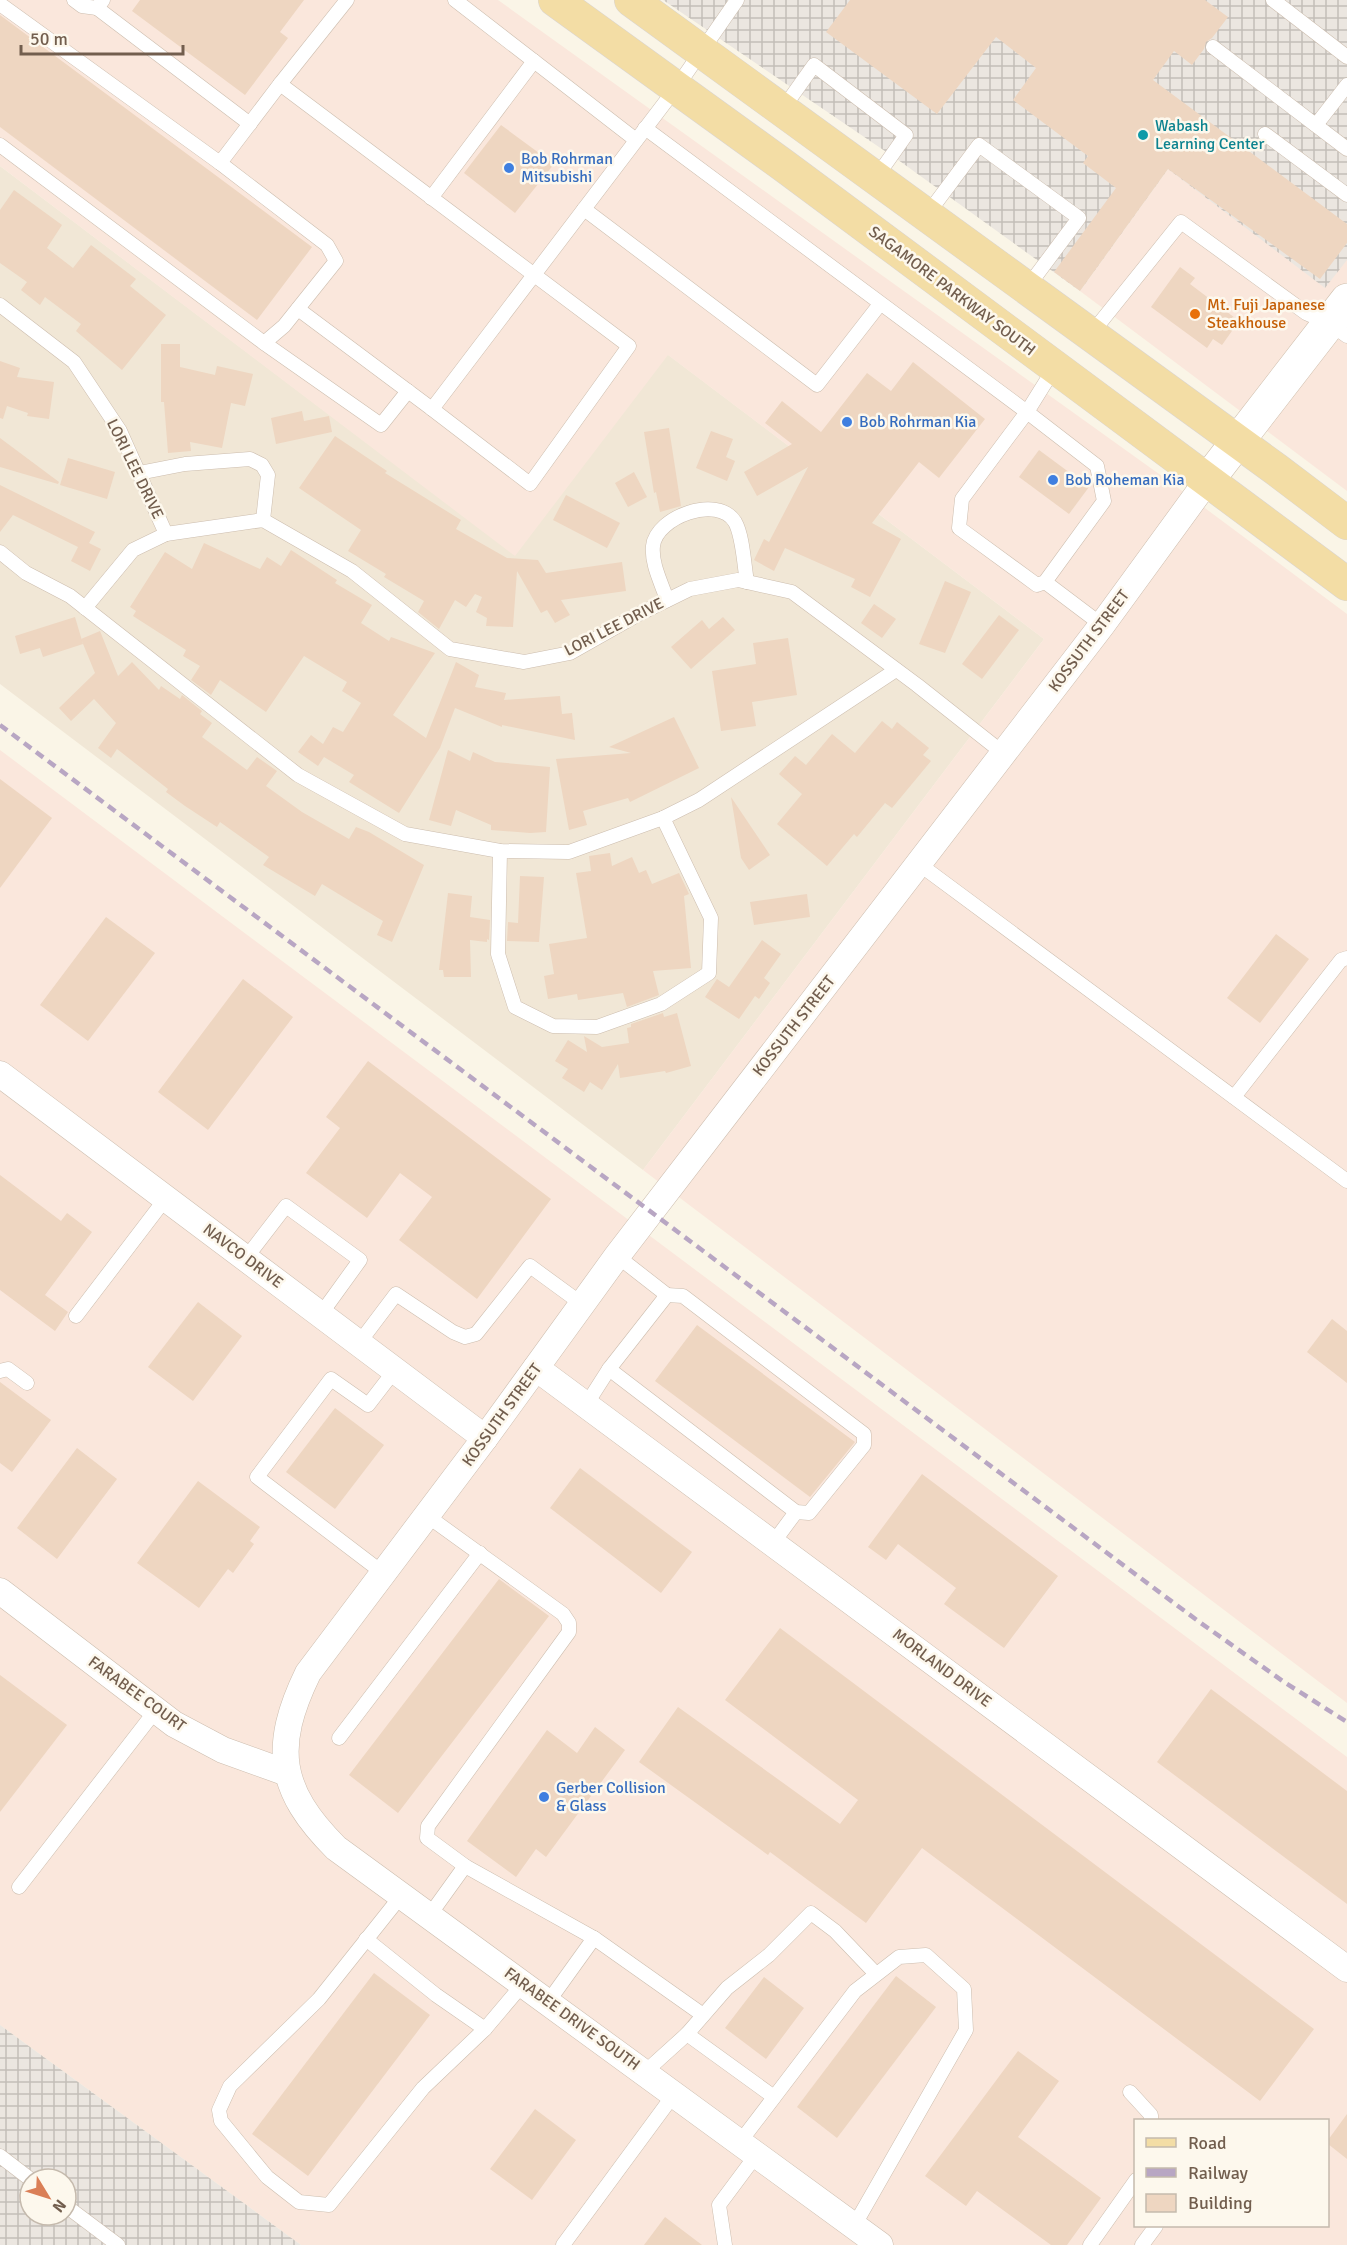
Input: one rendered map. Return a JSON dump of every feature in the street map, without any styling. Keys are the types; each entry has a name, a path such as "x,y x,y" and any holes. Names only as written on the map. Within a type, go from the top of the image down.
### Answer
{"main road":[{"name":"SAGAMORE PARKWAY SOUTH","path":"555,0 1347,584"},
{"path":"631,0 1238,441 1347,523"}],"street":[{"name":"KOSSUTH STREET","path":"287,1773 285,1739 294,1702 308,1673 485,1438 617,1256 1102,625 1207,481 1341,320"},
{"name":"NAVCO DRIVE","path":"0,1074 485,1438"},
{"name":"MORLAND DRIVE","path":"536,1368 1347,1969"},
{"name":"FARABEE COURT","path":"0,1591 174,1724 223,1750 287,1773"},
{"name":"FARABEE DRIVE SOUTH","path":"287,1773 298,1802 314,1827 336,1848 675,2093 880,2245"}],"lane":[{"path":"74,0 82,6 100,4 250,124"},
{"path":"220,163 347,0"},
{"path":"455,0 534,61 880,304 1027,412 1097,466 1104,501 1045,582 1037,585 959,528 962,499 1027,412 1054,367"},
{"path":"432,409 676,88 737,0"},
{"path":"1273,0 1347,57"},
{"path":"0,4 220,163 327,245 336,261 284,326 264,343"},
{"path":"1213,47 1347,149"},
{"path":"431,198 534,61"},
{"path":"782,110 814,65 906,135 875,178"},
{"path":"280,84 630,346 530,484 298,309"},
{"path":"1316,125 1347,85"},
{"path":"1265,134 1347,195"},
{"path":"0,145 264,343 381,425 408,391"},
{"path":"927,216 979,145 1079,218 1026,289"},
{"path":"584,208 817,385 880,304"},
{"path":"1090,335 1181,222 1306,313 1341,320"},
{"name":"LORI LEE DRIVE","path":"0,306 74,362 120,431 166,534"},
{"path":"139,473 185,465 250,459 262,465 268,475 264,519"},
{"path":"667,600 654,561 653,546 658,531 675,519 701,508 720,511 735,521 747,582"},
{"name":"LORI LEE DRIVE","path":"86,608 133,550 166,534 264,519 352,571 450,649 524,662 570,654 690,589 738,580 792,592 1003,753"},
{"path":"0,552 26,573 70,596 298,775 405,834 500,851 569,852 663,818 699,800 896,670"},
{"path":"1045,582 1102,625"},
{"path":"500,851 498,954 515,1007 553,1026 597,1027 661,1004 709,973 711,918 663,818"},
{"path":"919,864 1347,1181"},
{"path":"1234,1097 1341,960 1347,958"},
{"path":"76,1316 166,1198"},
{"path":"246,1258 286,1206 360,1260 321,1314"},
{"path":"609,1370 796,1512 809,1513 864,1444 864,1434 683,1296 667,1295 617,1256"},
{"path":"359,1343 396,1294 453,1332 465,1336 476,1334 530,1266 582,1304"},
{"path":"586,1405 609,1370 667,1295"},
{"path":"0,1371 8,1369 27,1383"},
{"path":"383,1573 257,1477 331,1379 368,1406 395,1370"},
{"path":"773,1543 796,1512"},
{"path":"426,1515 563,1614 569,1623 569,1632 428,1826 428,1838 465,1866 594,1938 703,2015"},
{"path":"339,1738 480,1552"},
{"path":"19,1887 156,1710"},
{"path":"429,1916 465,1866"},
{"path":"401,1896 319,1999 230,2086 219,2110 221,2121 267,2177 299,2202 329,2205 423,2088 485,2029 523,1984"},
{"path":"645,2072 687,2034 727,1988 770,1955 811,1912 835,1930 876,1974"},
{"path":"548,2002 594,1938"},
{"path":"366,1939 436,1995 485,2029"},
{"path":"725,2245 719,2205 774,2097 855,1991 899,1957 926,1955 964,1989 966,2030 854,2226"},
{"path":"687,2034 774,2097"},
{"path":"1130,2092 1151,2115 1151,2119"},
{"path":"563,2245 675,2093"},
{"path":"0,2156 18,2170"},
{"path":"1090,2245 1134,2183"},
{"path":"78,2215 118,2245"},
{"path":"1142,2245 1155,2227"}],"shaded area":[{"path":"0,0 498,0 1166,479 1347,614 1347,1703 643,1170 1044,639 668,355 515,556 0,166"},
{"path":"663,0 1347,0 1347,260 1325,288 1168,169 1080,291 901,162"},
{"path":"0,166 515,555 667,354 1044,639 643,1170 0,684"},
{"path":"1168,169 1347,259 1347,491 1080,291"},
{"path":"0,750 1347,1757 1347,2245 301,2245 0,2025"},
{"path":"0,2025 301,2245 0,2245"}],"building":[{"path":"140,0 304,0 280,32 288,38 245,95 132,11"},
{"name":"Wabash Learning Center","path":"850,0 1205,0 1228,17 1212,38 1206,42 1204,49 1192,65 1174,51 1153,80 1347,224 1347,243 1320,279 1168,169 1080,291 1054,272 1116,188 1083,163 1088,156 1013,100 1036,68 996,37 937,114 826,32"},
{"path":"0,15 312,247 257,320 0,127"},
{"name":"Bob Rohrman Mitsubishi","path":"501,125 554,164 515,213 464,173"},
{"path":"14,190 62,225 47,248 73,268 91,245 136,279 130,286 166,315 122,370 76,331 81,324 45,297 40,305 21,290 27,282 0,263 0,210"},
{"name":"Mt. Fuji Japanese Steakhouse","path":"1180,267 1195,278 1190,284 1239,321 1222,345 1213,339 1207,348 1151,307"},
{"path":"161,344 180,344 180,367 215,375 217,366 253,374 245,406 231,403 222,448 190,442 191,451 168,453 164,402 161,402"},
{"path":"0,361 20,368 17,377 54,382 49,419 27,416 28,413 7,406 3,419 0,418"},
{"path":"913,362 985,419 939,478 919,462 872,523 901,539 870,597 851,587 855,579 785,548 774,571 754,560 764,539 769,542 808,467 757,496 744,472 792,444 765,423 782,401 821,432 867,373 891,391"},
{"path":"302,411 304,421 329,416 332,432 276,444 271,418"},
{"path":"669,428 681,506 660,512 656,492 654,493 644,432"},
{"path":"711,431 733,439 726,457 735,461 727,481 696,468"},
{"path":"335,436 387,471 385,473 461,520 456,529 507,558 538,560 546,573 622,562 626,591 561,600 570,615 555,623 547,610 541,613 517,571 513,627 486,626 487,618 476,612 482,597 475,594 466,607 455,600 439,629 418,612 424,601 384,577 386,574 348,551 361,530 299,488"},
{"path":"0,438 59,482 58,484 0,467"},
{"path":"1039,450 1089,487 1069,514 1019,477"},
{"path":"68,458 115,472 107,499 60,485"},
{"path":"634,472 647,497 628,507 615,483"},
{"path":"0,485 95,532 89,543 101,549 90,571 71,561 78,547 13,515 0,532"},
{"path":"566,495 620,523 607,548 553,520"},
{"path":"204,543 260,569 267,557 281,566 291,550 337,580 335,583 372,605 361,623 389,641 391,637 435,653 393,715 426,738 456,662 479,675 475,687 506,693 504,700 560,696 562,714 572,713 575,740 502,725 502,727 455,708 440,748 399,813 349,782 354,775 324,757 318,766 298,752 311,735 323,744 333,727 343,732 361,703 342,691 347,682 304,656 266,712 220,680 211,695 191,680 200,666 183,656 186,650 133,616 136,611 130,607 165,552 192,569"},
{"path":"945,581 971,592 945,653 919,644"},
{"path":"874,604 896,619 882,638 861,623"},
{"path":"999,615 1019,630 982,679 962,664"},
{"path":"75,617 83,644 43,657 40,648 20,654 15,636"},
{"path":"723,617 735,630 691,669 671,647 702,620 709,629"},
{"path":"100,631 118,676 132,662 159,690 161,686 180,699 182,695 202,711 200,714 212,723 202,737 247,770 257,757 277,771 266,786 302,812 349,839 356,827 369,832 424,865 392,942 377,935 383,921 322,884 315,896 263,865 269,857 220,822 217,827 185,806 166,792 168,789 117,749 111,758 98,748 116,723 94,699 71,721 59,708 95,673 81,639"},
{"path":"788,638 797,695 752,702 756,726 721,731 712,671 756,664 753,643"},
{"path":"674,717 699,768 630,802 628,798 583,811 587,825 569,830 556,759 631,753 609,747"},
{"path":"882,721 892,729 897,722 929,748 923,755 931,761 892,808 885,803 857,837 854,834 827,866 777,824 802,794 779,774 795,756 806,765 832,734 855,753"},
{"path":"448,750 470,761 473,752 495,762 550,767 546,832 491,830 491,825 456,810 451,826 429,820"},
{"path":"0,779 52,818 0,888"},
{"path":"731,797 770,855 749,870 741,858"},
{"path":"610,853 612,866 632,857 639,873 646,870 652,884 679,873 689,894 684,896 691,968 653,971 659,995 627,1007 623,993 578,1000 577,994 548,999 544,976 554,974 549,944 587,938 576,873 591,871 589,856"},
{"path":"520,876 544,877 539,942 507,941 508,922 518,923"},
{"path":"448,893 472,896 470,917 490,920 487,942 470,940 471,977 444,977 443,970 439,970"},
{"path":"807,894 810,917 754,925 750,902"},
{"path":"106,917 155,953 88,1041 40,1005"},
{"path":"1276,934 1309,959 1260,1023 1227,998"},
{"path":"762,940 781,954 764,978 770,983 759,999 755,996 739,1019 705,997 717,979 729,987"},
{"path":"243,979 293,1017 208,1130 158,1092"},
{"path":"663,1013 664,1017 677,1013 691,1066 666,1073 665,1071 620,1078 618,1064 602,1090 590,1082 584,1092 562,1078 568,1069 555,1061 568,1040 587,1052 584,1036 602,1047 629,1043 627,1028 631,1027 631,1024"},
{"path":"368,1061 551,1199 477,1299 399,1240 432,1197 400,1173 367,1218 306,1173 340,1128 326,1117"},
{"path":"0,1175 61,1221 67,1213 92,1232 45,1295 68,1312 55,1331 0,1290"},
{"path":"198,1302 242,1336 193,1401 148,1367"},
{"path":"1332,1319 1347,1331 1347,1383 1307,1352"},
{"path":"697,1325 855,1442 810,1497 655,1381"},
{"path":"0,1382 51,1420 12,1472 0,1463"},
{"path":"335,1408 384,1445 335,1509 286,1472"},
{"path":"77,1448 117,1479 57,1559 17,1528"},
{"path":"580,1468 692,1552 661,1593 550,1508"},
{"path":"922,1474 1058,1576 1004,1648 944,1604 956,1588 898,1544 886,1560 868,1547"},
{"path":"198,1481 260,1527 250,1541 254,1544 233,1573 228,1569 199,1608 137,1563"},
{"path":"499,1579 549,1616 398,1813 349,1775"},
{"path":"780,1628 1314,2029 1260,2101 922,1848 866,1923 770,1852 768,1855 639,1762 678,1707 840,1824 858,1800 725,1700"},
{"path":"0,1675 67,1725 0,1812"},
{"path":"1211,1689 1347,1791 1347,1904 1157,1762"},
{"name":"Gerber Collision & Glass","path":"595,1727 625,1750 546,1857 536,1849 516,1877 467,1841 547,1730 577,1753"},
{"path":"374,1973 430,2015 308,2176 252,2134"},
{"path":"896,1976 936,2007 837,2138 797,2107"},
{"path":"764,1977 804,2008 766,2059 725,2028"},
{"path":"1018,2051 1059,2081 1018,2137 1101,2198 1067,2245 1051,2245 977,2191 966,2206 925,2176"},
{"path":"535,2109 576,2140 532,2200 490,2169"},
{"path":"1347,2114 1347,2159 1329,2145 1329,2139"},
{"path":"665,2217 702,2245 644,2245"}],"railway":[{"path":"0,725 1198,1621 1284,1682 1347,1722"}],"place":[{"name":"Wabash Learning Center","path":"1143,135"},
{"name":"Bob Rohrman Mitsubishi","path":"509,168"},
{"name":"Mt. Fuji Japanese Steakhouse","path":"1195,314"},
{"name":"Bob Rohrman Kia","path":"847,422"},
{"name":"Bob Roheman Kia","path":"1053,480"},
{"name":"Gerber Collision & Glass","path":"544,1797"}]}
